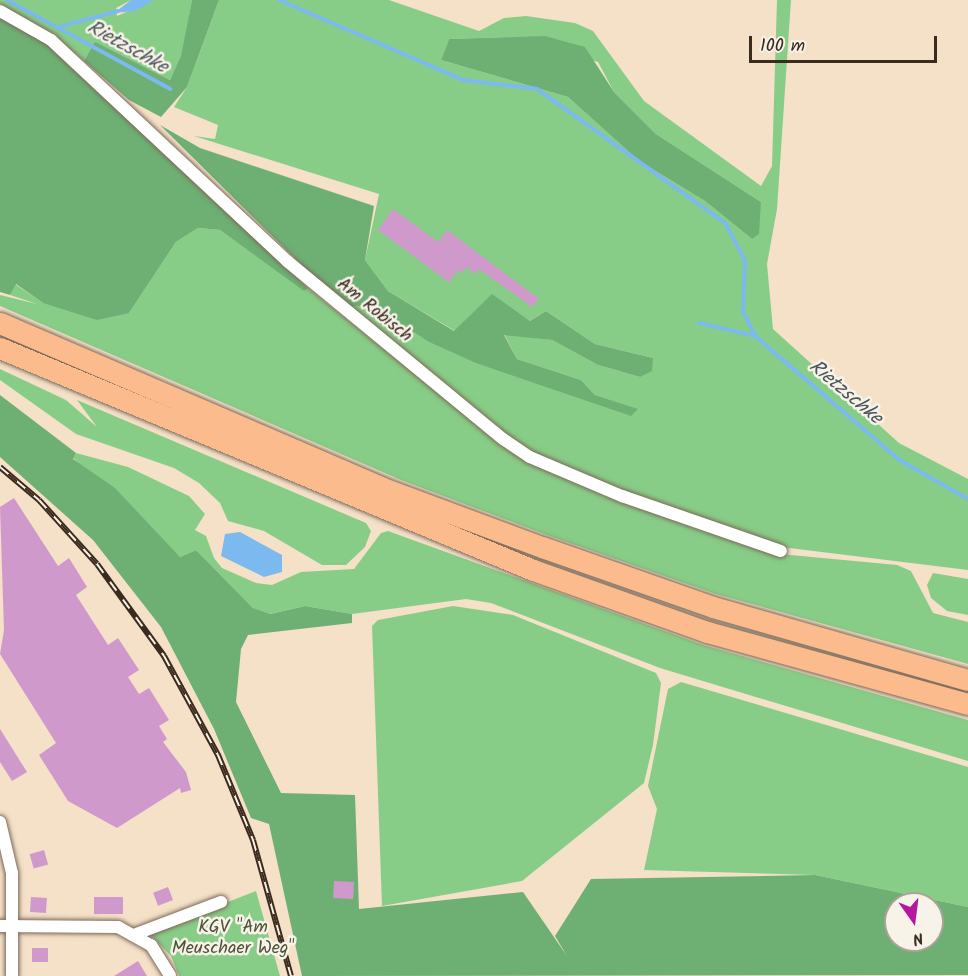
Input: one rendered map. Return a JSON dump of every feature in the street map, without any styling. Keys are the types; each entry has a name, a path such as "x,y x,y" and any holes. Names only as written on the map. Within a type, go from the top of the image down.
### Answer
{"highway":[{"path":"0,322 383,488 713,608 968,680"},
{"path":"0,348 533,570 707,632 968,704"}],"street":[{"name":"Am Robisch","path":"0,11 51,40 295,268 503,439 530,457 622,496 781,551"},
{"path":"0,822 12,873 6,926 12,976"},
{"path":"136,934 221,902"},
{"path":"6,926 118,927 136,934 162,959 170,976"}],"green space":[{"path":"0,0 131,0 116,8 117,16 154,0 192,0 182,56 170,80 95,43 84,61 55,36 0,6"},
{"path":"192,0 219,0 187,87 161,117 129,100 84,61 95,42 170,80 181,56"},
{"path":"219,0 389,0 479,31 504,18 526,16 575,23 593,31 644,101 761,186 772,166 777,0 791,0 777,209 767,264 773,329 899,443 968,479 968,570 781,547 625,492 532,453 501,433 344,307 372,305 427,341 637,409 595,395 581,380 517,359 504,334 552,340 598,365 640,377 653,358 595,344 546,311 530,321 492,295 455,331 388,291 365,260 379,194 194,136 215,139 218,125 174,107 187,87","holes":["514,37 598,62 614,92 656,134 761,202 752,239 705,201 639,161 568,97 441,60 449,39"]},
{"path":"0,16 48,44 308,288 304,291 220,230 198,228 176,242 129,313 97,320 43,303 16,284 10,295 0,292"},
{"path":"545,36 585,47 614,92 656,134 761,202 759,234 752,239 705,201 639,161 568,97 441,60 449,39"},
{"path":"160,125 200,148 374,206 365,260 388,291 454,331 492,294 530,321 546,311 595,344 653,358 652,371 640,377 598,365 552,340 504,335 517,359 581,380 595,395 638,409 631,416 476,363 427,341 372,305 344,307"},
{"path":"198,228 220,230 304,290 308,288 504,446 780,554 897,565 911,571 933,613 968,622 968,664 716,594 547,535 401,480 0,306 0,295 37,304 10,295 15,284 43,303 129,313 176,242"},
{"path":"0,369 66,400 97,427 77,400 366,523 371,531 365,547 346,565 322,565 264,531 228,521 220,503 199,483 174,468 76,434 0,380"},
{"path":"0,395 76,453 73,459 115,488 180,557 196,550 253,608 270,614 305,606 352,614 352,623 248,635 241,649 236,702 281,793 355,795 359,909 523,892 567,956 555,936 591,879 815,875 896,892 884,892 884,952 944,952 944,902 968,907 968,975 302,976 269,824 251,818 214,729 161,627 93,540 0,457"},
{"path":"76,453 128,467 189,496 205,514 195,530 206,536 214,558 222,568 256,583 272,585 301,572 354,569 381,533 388,531 703,645 968,720 968,761 660,668 491,603 466,599 352,614 305,606 269,614 253,608 196,550 180,557 73,458"},
{"path":"933,573 968,579 968,615 947,611 931,598 927,585"},
{"path":"453,606 513,615 656,673 661,683 653,745 644,783 522,881 382,906 372,626 378,620"},
{"path":"681,682 968,767 968,907 944,902 944,892 896,892 815,875 644,870 657,809 648,786 668,689"},
{"name":"KGV \"Am Meuschaer Weg\"","path":"256,891 280,976 179,976 171,956 149,933"}],"water":[{"path":"131,0 154,0 135,11 114,13"},
{"path":"240,532 282,555 282,572 264,577 221,556 225,534"}],"building":[{"path":"393,209 438,242 447,230 539,299 532,307 479,269 475,274 466,267 463,273 458,270 449,282 378,230"},
{"path":"14,498 58,566 69,558 87,587 76,595 108,645 118,638 139,670 128,677 139,694 149,688 169,720 159,726 167,739 163,742 186,772 191,790 181,793 180,788 117,828 68,801 39,755 56,743 0,654 4,630 0,507"},
{"path":"0,729 27,772 12,781 0,762"},
{"path":"44,850 48,864 34,869 30,854"},
{"path":"334,881 354,882 353,899 333,898"},
{"path":"168,887 173,900 158,906 153,893"},
{"path":"31,897 47,898 46,913 30,912"},
{"path":"94,897 123,897 123,914 94,914"},
{"path":"32,948 48,948 48,962 32,962"},
{"path":"138,961 147,976 114,976"}],"waterway":[{"name":"Rietzschke","path":"7,0 170,89"},
{"path":"279,0 463,80 537,89 726,224 745,261 743,311 755,336"},
{"path":"62,26 118,11"},
{"name":"Rietzschke","path":"699,323 755,336 901,461 968,499"}],"railway":[{"path":"0,467 39,500 97,564 164,656 218,755 253,840 291,976"}]}
